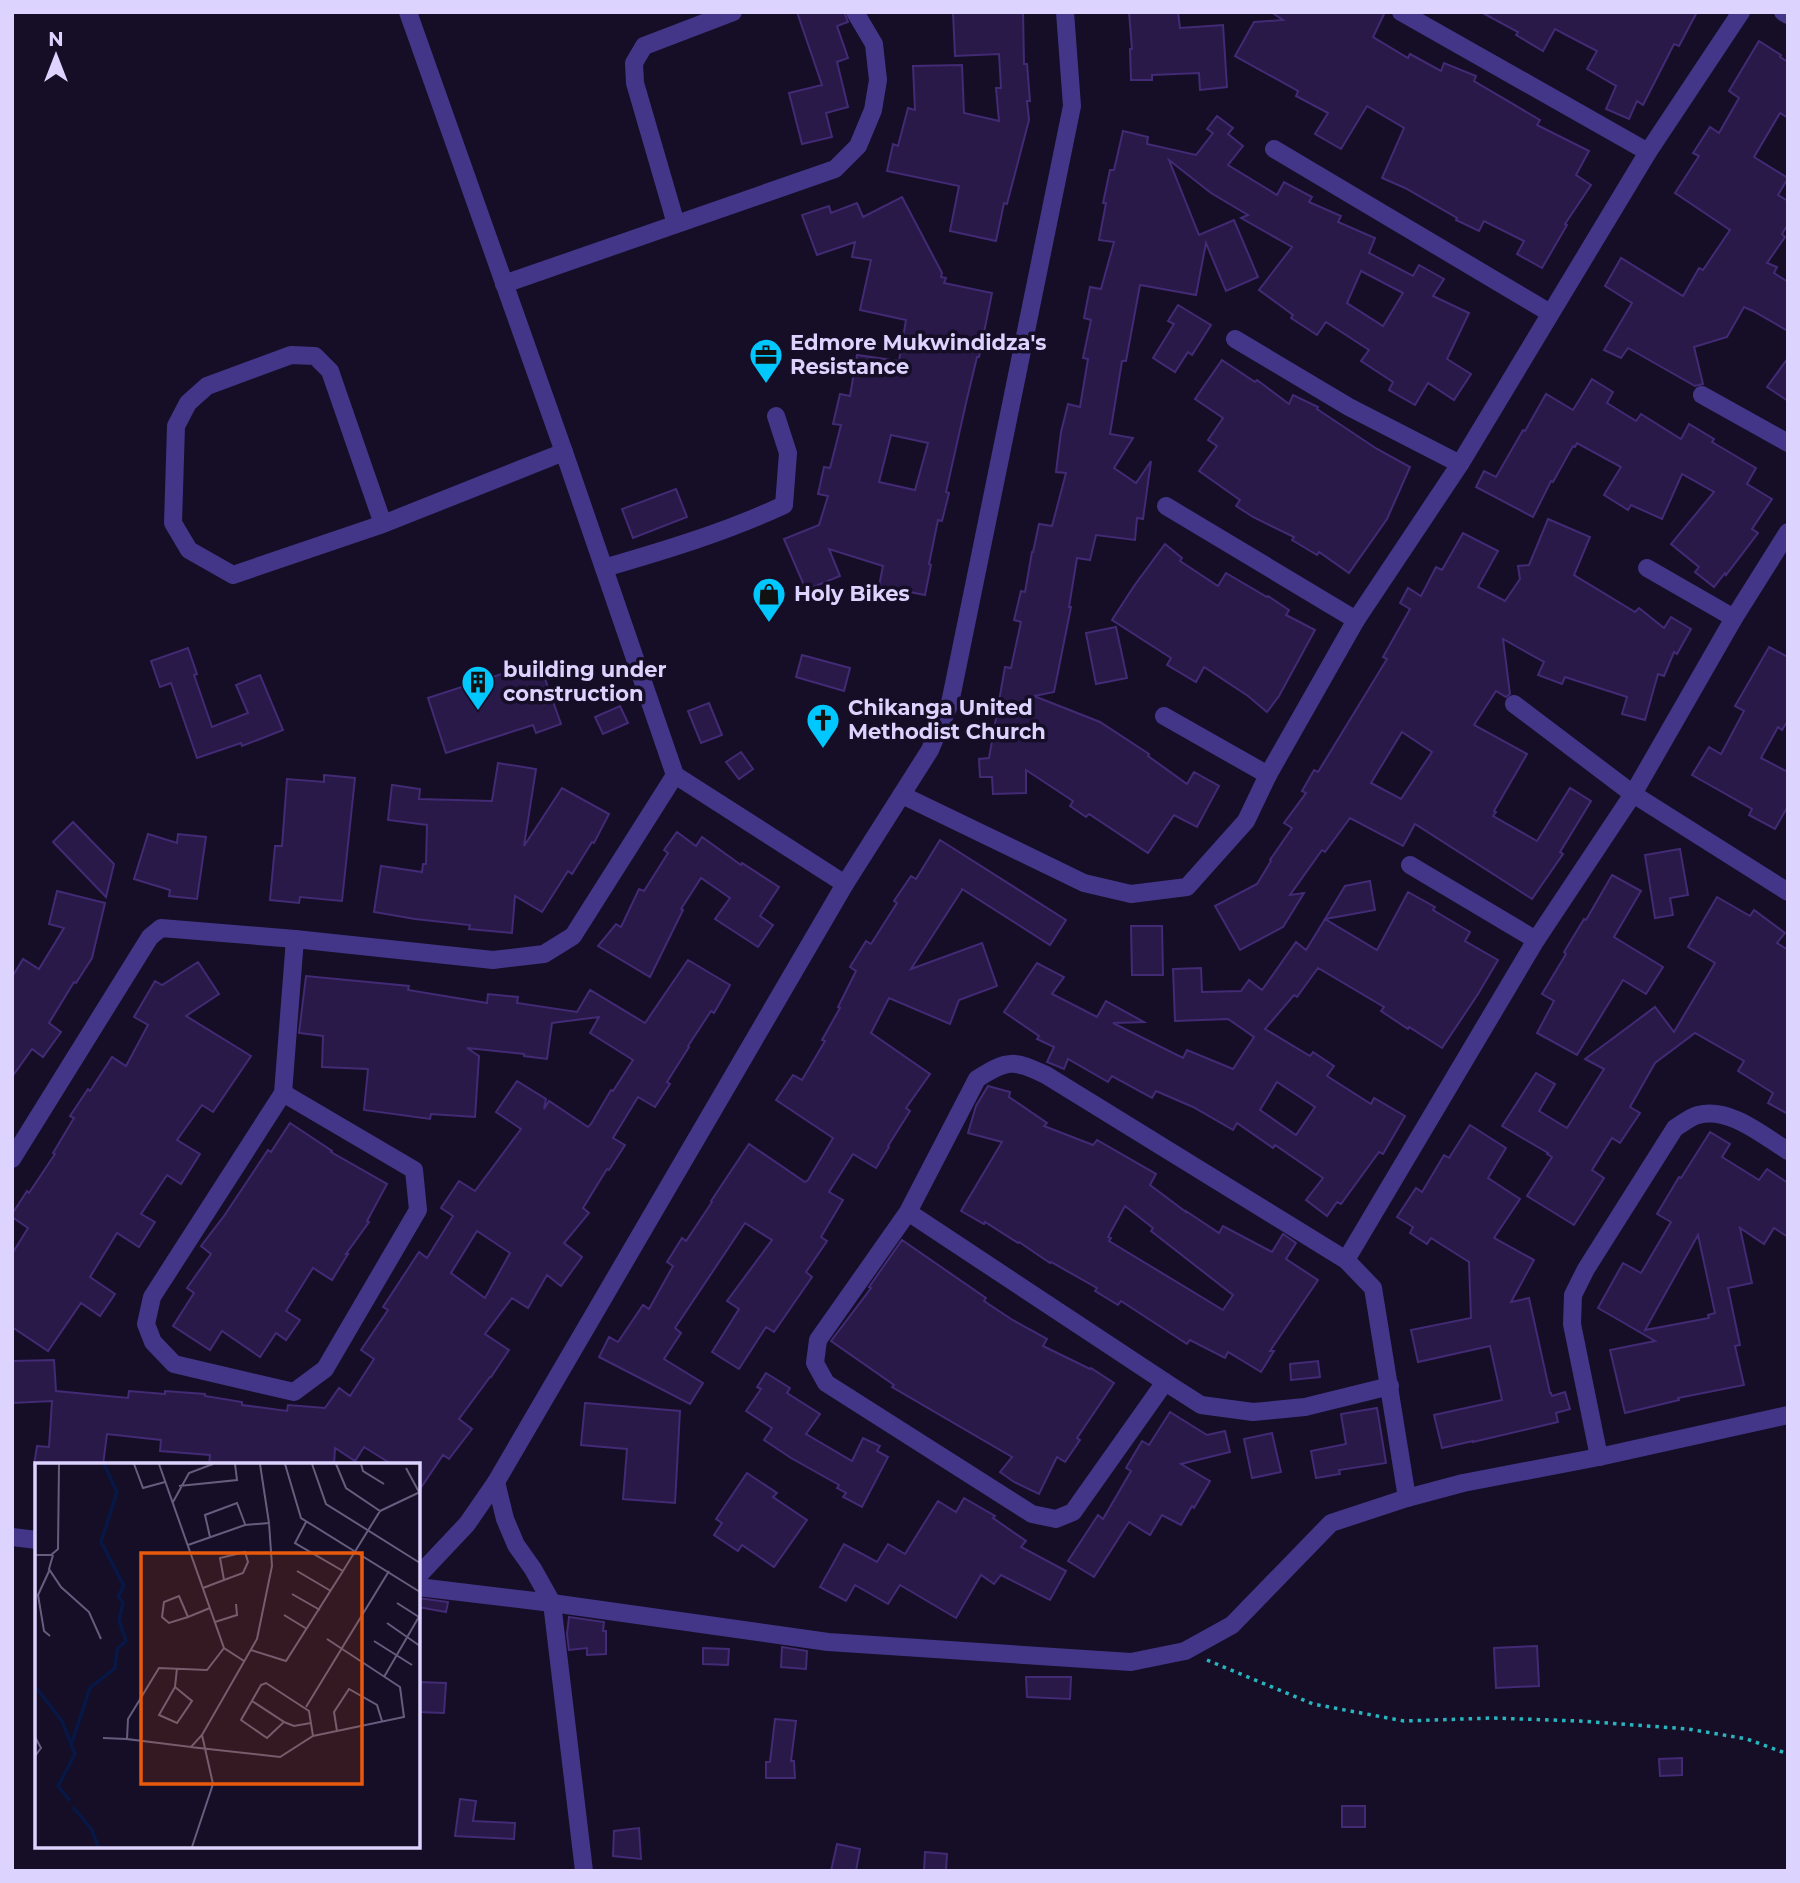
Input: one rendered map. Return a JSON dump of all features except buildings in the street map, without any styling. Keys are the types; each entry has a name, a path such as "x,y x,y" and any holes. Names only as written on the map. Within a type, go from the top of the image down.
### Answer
{"street":[{"path":"408,12 675,775 845,884"},
{"path":"676,224 635,83 634,63 644,46 733,12"},
{"path":"504,284 835,169 858,146 873,110 878,80 874,44 855,12"},
{"path":"420,1574 467,1524 496,1482 845,884 930,750 950,703 1072,106 1065,12"},
{"path":"1401,12 1648,152"},
{"path":"902,795 1084,883 1131,894 1187,887 1246,821 1268,775 1356,621 1460,464 1648,152 1741,12"},
{"path":"1783,12 1788,15"},
{"path":"1274,149 1550,313"},
{"path":"1235,339 1349,407 1460,464"},
{"path":"383,524 330,370 315,356 291,355 207,386 188,403 176,426 173,523 189,550 233,575 383,524 564,452"},
{"path":"1702,395 1788,443"},
{"path":"604,568 679,547 743,524 785,505 788,453 776,416"},
{"path":"1166,506 1356,621"},
{"path":"1346,1260 1536,940 1633,794 1734,618 1788,531"},
{"path":"1647,568 1734,618"},
{"path":"1514,704 1633,794 1788,892"},
{"path":"1164,716 1268,775"},
{"path":"12,1159 150,937 161,928 493,960 544,954 573,936 675,775"},
{"path":"1410,865 1536,940"},
{"path":"283,1093 414,1170 418,1210 325,1369 294,1392 174,1364 153,1342 146,1324 152,1297 283,1093 295,939"},
{"path":"1165,1381 1073,1512 1056,1519 1032,1514 826,1382 816,1363 818,1340 908,1212 977,1079 997,1066 1021,1063 1046,1075 1346,1260 1373,1288 1407,1498"},
{"path":"1599,1457 1572,1324 1573,1295 1586,1269 1675,1128 1695,1115 1714,1112 1734,1118 1788,1151"},
{"path":"908,1212 1201,1405 1253,1412 1305,1407 1390,1386"},
{"path":"420,1587 842,1643 1131,1662 1185,1651 1232,1625 1331,1523 1463,1483 1599,1457 1788,1415"},
{"path":"496,1482 505,1519 516,1545 552,1603 584,1871"},
{"path":"12,1537 35,1540"}],"path":[{"path":"1185,1651 1313,1704 1404,1721 1505,1718 1688,1729 1747,1739 1788,1754"}],"place":[{"name":"Edmore Mukwindidza's Resistance","path":"766,385"},
{"name":"Holy Bikes","path":"769,624"},
{"name":"building under construction","path":"478,712"},
{"name":"Chikanga United Methodist Church","path":"823,750"}]}
